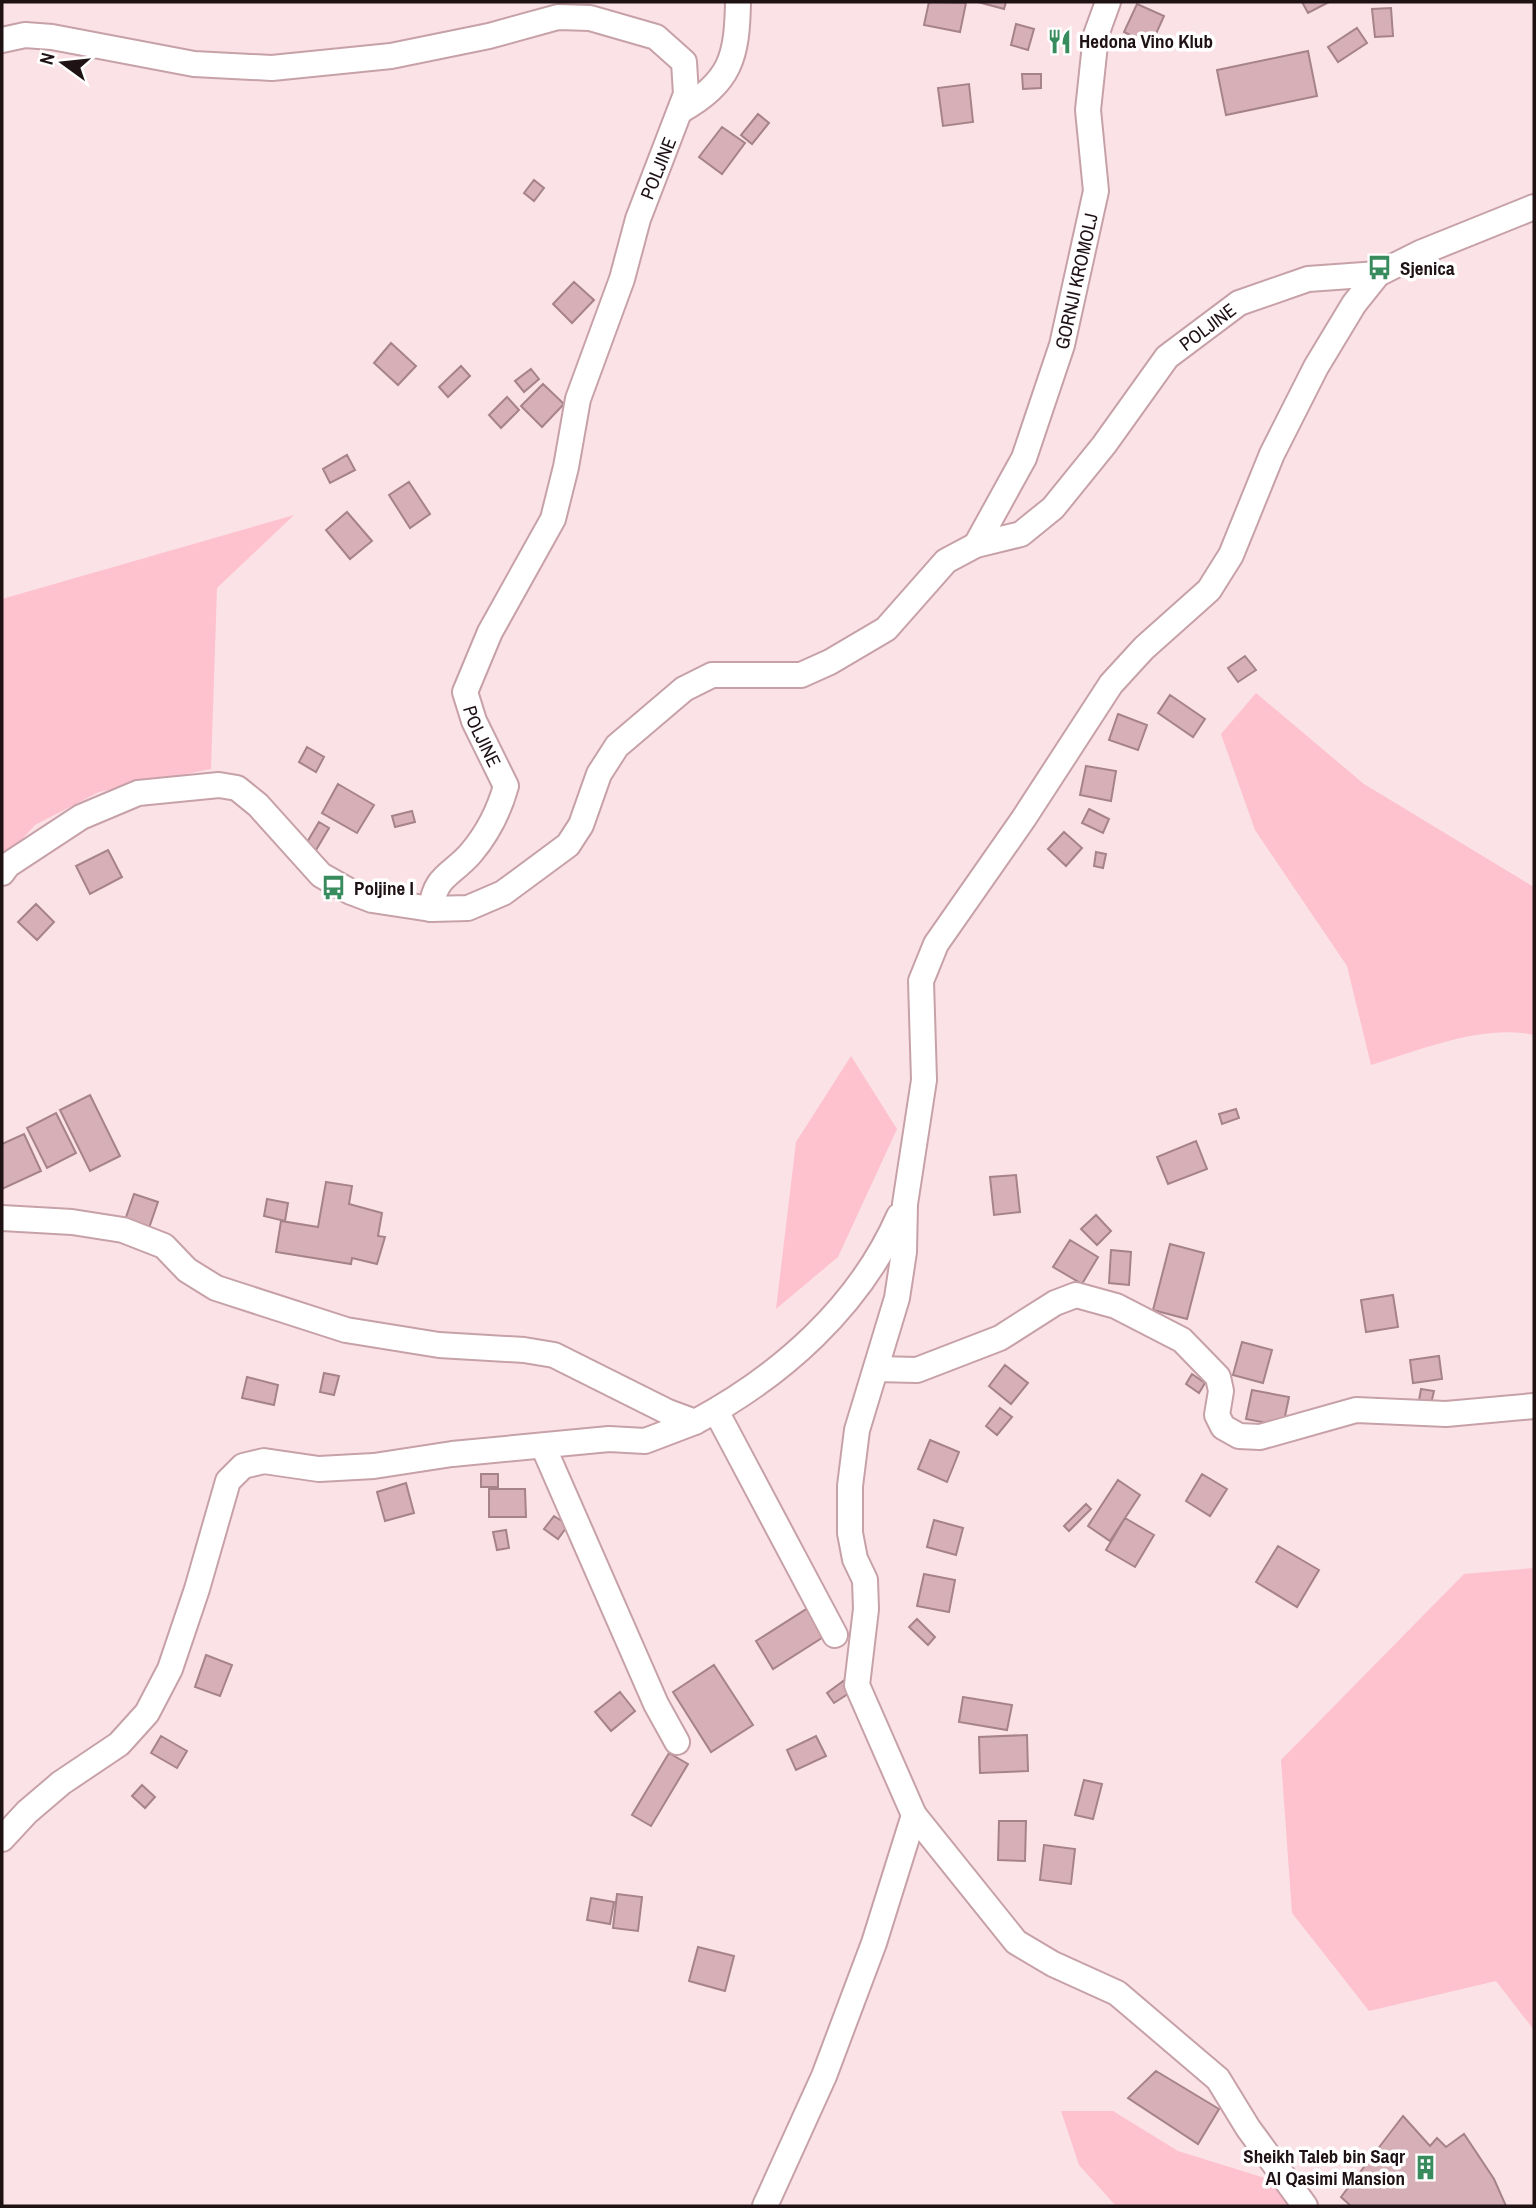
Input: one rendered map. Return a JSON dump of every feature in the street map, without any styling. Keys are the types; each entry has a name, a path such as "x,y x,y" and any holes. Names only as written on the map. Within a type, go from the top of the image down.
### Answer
{"street":[{"path":"680,111 702,99 729,69 737,44 738,2"},
{"name":"GORNJI KROMOLJ","path":"976,545 1024,458 1062,345 1096,191 1088,110 1096,35 1108,2"},
{"name":"POLJINE","path":"2,40 26,35 52,37 194,64 272,68 391,56 489,36 558,17 590,18 656,37 684,62 686,94 638,219 621,279 578,399 566,467 553,519 490,632 465,692 474,721 506,786 497,816 470,855 443,877 433,892 431,909"},
{"path":"1305,2206 1248,2128 1218,2080 1116,1993 1053,1964 1016,1942 914,1815 857,1685 866,1609 865,1580 855,1559 850,1533 850,1486 857,1430 897,1298 904,1252 905,1205 924,1080 921,981 936,944 1024,818 1111,684 1144,648 1209,590 1231,555 1272,454 1317,367 1354,304 1378,274 1420,253 1534,207"},
{"name":"POLJINE","path":"2,873 8,865 81,817 138,793 219,785 237,788 258,805 321,875 372,900 431,909 468,908 503,893 568,845 581,825 599,774 617,746 684,689 712,675 801,675 830,662 886,629 946,561 976,545 1021,534 1053,508 1104,445 1167,357 1239,303 1308,279 1378,274"},
{"path":"2,1839 27,1812 61,1783 119,1744 147,1713 174,1658 228,1481 243,1466 264,1461 319,1469 374,1466 452,1454 609,1439 645,1441 706,1417 753,1390 810,1342 852,1293 887,1244 905,1205"},
{"path":"2,1218 72,1222 122,1230 164,1246 187,1270 216,1288 346,1330 439,1345 524,1350 554,1355 668,1412 706,1417"},
{"path":"876,1369 917,1370 1000,1338 1055,1303 1076,1295 1116,1306 1182,1340 1218,1377 1221,1391 1217,1415 1223,1427 1239,1436 1260,1437 1356,1410 1446,1414 1534,1406"},
{"path":"706,1417 835,1635"},
{"path":"543,1446 656,1704 677,1742"},
{"path":"765,2206 824,2076 865,1967 914,1815"}],"shaded area":[{"path":"294,515 217,588 211,769 99,792 35,825 2,861 2,599"},
{"path":"1256,693 1364,784 1534,887 1534,1035 1494,1033 1473,1036 1371,1065 1347,966 1255,830 1221,734"},
{"path":"851,1056 897,1129 838,1257 776,1309 796,1142"},
{"path":"1534,1568 1534,2030 1496,1981 1369,2011 1292,1913 1281,1760 1464,1574"},
{"path":"1061,2111 1113,2111 1178,2151 1281,2183 1296,2206 1116,2206 1079,2165"}],"building":[{"path":"929,2 966,3 960,32 924,25"},
{"path":"978,2 1006,2 1004,9"},
{"path":"1302,2 1329,2 1308,13"},
{"path":"1137,4 1164,16 1151,45 1124,32"},
{"path":"1391,8 1393,36 1375,37 1372,9"},
{"path":"1016,24 1034,29 1028,50 1011,45"},
{"path":"1357,28 1367,43 1338,62 1328,47"},
{"path":"1308,51 1317,96 1226,115 1217,70"},
{"path":"1022,74 1041,74 1041,88 1023,89"},
{"path":"969,84 973,122 943,126 938,88"},
{"path":"758,114 769,123 752,144 741,135"},
{"path":"722,127 745,143 722,174 699,157"},
{"path":"534,180 544,188 534,201 524,193"},
{"path":"574,282 594,300 572,323 553,304"},
{"path":"391,343 416,366 398,385 374,363"},
{"path":"461,366 470,376 448,397 439,387"},
{"path":"531,369 539,379 524,392 515,381"},
{"path":"543,384 564,404 542,427 521,406"},
{"path":"507,397 519,410 501,428 489,415"},
{"path":"347,455 355,470 330,483 323,469"},
{"path":"409,482 430,514 410,528 389,495"},
{"path":"347,512 372,541 350,559 326,530"},
{"path":"1245,656 1256,670 1238,682 1228,668"},
{"path":"1170,695 1205,719 1193,737 1158,713"},
{"path":"1118,714 1147,725 1138,750 1109,740"},
{"path":"307,747 324,757 316,772 299,762"},
{"path":"1086,766 1116,771 1111,801 1080,795"},
{"path":"338,784 374,805 357,833 322,813"},
{"path":"1089,809 1109,819 1103,833 1082,823"},
{"path":"412,811 415,822 395,827 392,816"},
{"path":"319,822 329,828 316,850 306,844"},
{"path":"1064,832 1082,848 1066,866 1048,849"},
{"path":"108,850 122,877 90,894 76,866"},
{"path":"1096,852 1106,854 1103,868 1094,866"},
{"path":"36,904 54,922 37,940 18,922"},
{"path":"90,1095 120,1156 90,1171 60,1110"},
{"path":"1236,1109 1239,1118 1222,1124 1219,1114"},
{"path":"56,1113 76,1153 47,1168 27,1128"},
{"path":"24,1134 41,1171 2,1189 2,1144"},
{"path":"1196,1141 1207,1169 1168,1184 1157,1157"},
{"path":"1016,1175 1020,1212 994,1215 990,1177"},
{"path":"326,1182 352,1186 349,1204 382,1213 378,1236 385,1237 377,1264 352,1258 351,1264 276,1252 281,1221 318,1227"},
{"path":"134,1194 158,1202 149,1228 125,1220"},
{"path":"267,1199 288,1203 285,1221 264,1216"},
{"path":"1096,1215 1111,1231 1097,1245 1081,1229"},
{"path":"1070,1240 1098,1257 1082,1284 1053,1267"},
{"path":"1170,1244 1204,1253 1187,1319 1153,1310"},
{"path":"1111,1250 1131,1252 1129,1285 1109,1283"},
{"path":"1393,1295 1398,1327 1366,1332 1361,1300"},
{"path":"1242,1342 1272,1350 1263,1383 1233,1375"},
{"path":"1439,1356 1442,1379 1413,1383 1410,1360"},
{"path":"1005,1365 1028,1383 1011,1404 989,1386"},
{"path":"324,1373 339,1376 334,1395 320,1392"},
{"path":"1192,1374 1205,1383 1199,1393 1186,1384"},
{"path":"247,1377 278,1385 274,1405 242,1398"},
{"path":"1421,1389 1434,1391 1430,1408 1418,1406"},
{"path":"1252,1390 1289,1397 1283,1426 1246,1419"},
{"path":"1000,1408 1012,1417 997,1435 986,1426"},
{"path":"930,1440 959,1452 947,1482 918,1469"},
{"path":"481,1474 498,1474 498,1487 481,1487"},
{"path":"1202,1474 1227,1489 1210,1516 1186,1501"},
{"path":"1118,1480 1140,1495 1110,1541 1088,1526"},
{"path":"406,1483 414,1513 385,1521 377,1492"},
{"path":"489,1489 525,1489 526,1517 489,1517"},
{"path":"1086,1504 1091,1509 1069,1531 1064,1526"},
{"path":"554,1516 568,1525 558,1539 544,1529"},
{"path":"1125,1518 1154,1535 1135,1567 1106,1550"},
{"path":"934,1520 963,1528 956,1555 927,1547"},
{"path":"506,1530 509,1548 497,1550 493,1532"},
{"path":"1278,1546 1319,1570 1297,1607 1256,1582"},
{"path":"924,1574 955,1580 949,1612 917,1606"},
{"path":"808,1608 825,1636 773,1669 756,1641"},
{"path":"917,1619 935,1637 928,1645 909,1627"},
{"path":"206,1655 232,1665 220,1696 195,1687"},
{"path":"714,1665 753,1725 711,1752 673,1692"},
{"path":"846,1679 854,1690 834,1703 827,1693"},
{"path":"620,1692 635,1711 611,1731 595,1712"},
{"path":"963,1697 1012,1705 1007,1730 959,1722"},
{"path":"1027,1735 1028,1771 980,1773 979,1737"},
{"path":"161,1736 187,1751 177,1768 151,1753"},
{"path":"816,1736 826,1756 796,1770 787,1750"},
{"path":"669,1753 688,1764 651,1826 632,1815"},
{"path":"1084,1780 1102,1784 1093,1819 1075,1815"},
{"path":"142,1785 155,1797 145,1808 132,1796"},
{"path":"999,1821 1026,1821 1025,1861 998,1860"},
{"path":"1044,1845 1075,1849 1071,1884 1040,1880"},
{"path":"617,1894 642,1897 638,1931 613,1928"},
{"path":"591,1898 614,1902 610,1924 587,1920"},
{"path":"698,1947 734,1956 725,1991 689,1981"},
{"path":"1156,2071 1219,2109 1198,2144 1128,2098"},
{"name":"Sheikh Taleb bin Saqr Al Qasimi Mansion","path":"1403,2116 1430,2146 1437,2138 1446,2147 1464,2134 1494,2179 1506,2206 1351,2206 1341,2197"}],"place":[{"name":"Hedona Vino Klub","path":"1059,41"},
{"name":"Sjenica","path":"1380,268"},
{"name":"Poljine I","path":"334,888"},
{"name":"Sheikh Taleb bin Saqr Al Qasimi Mansion","path":"1425,2167"}]}
